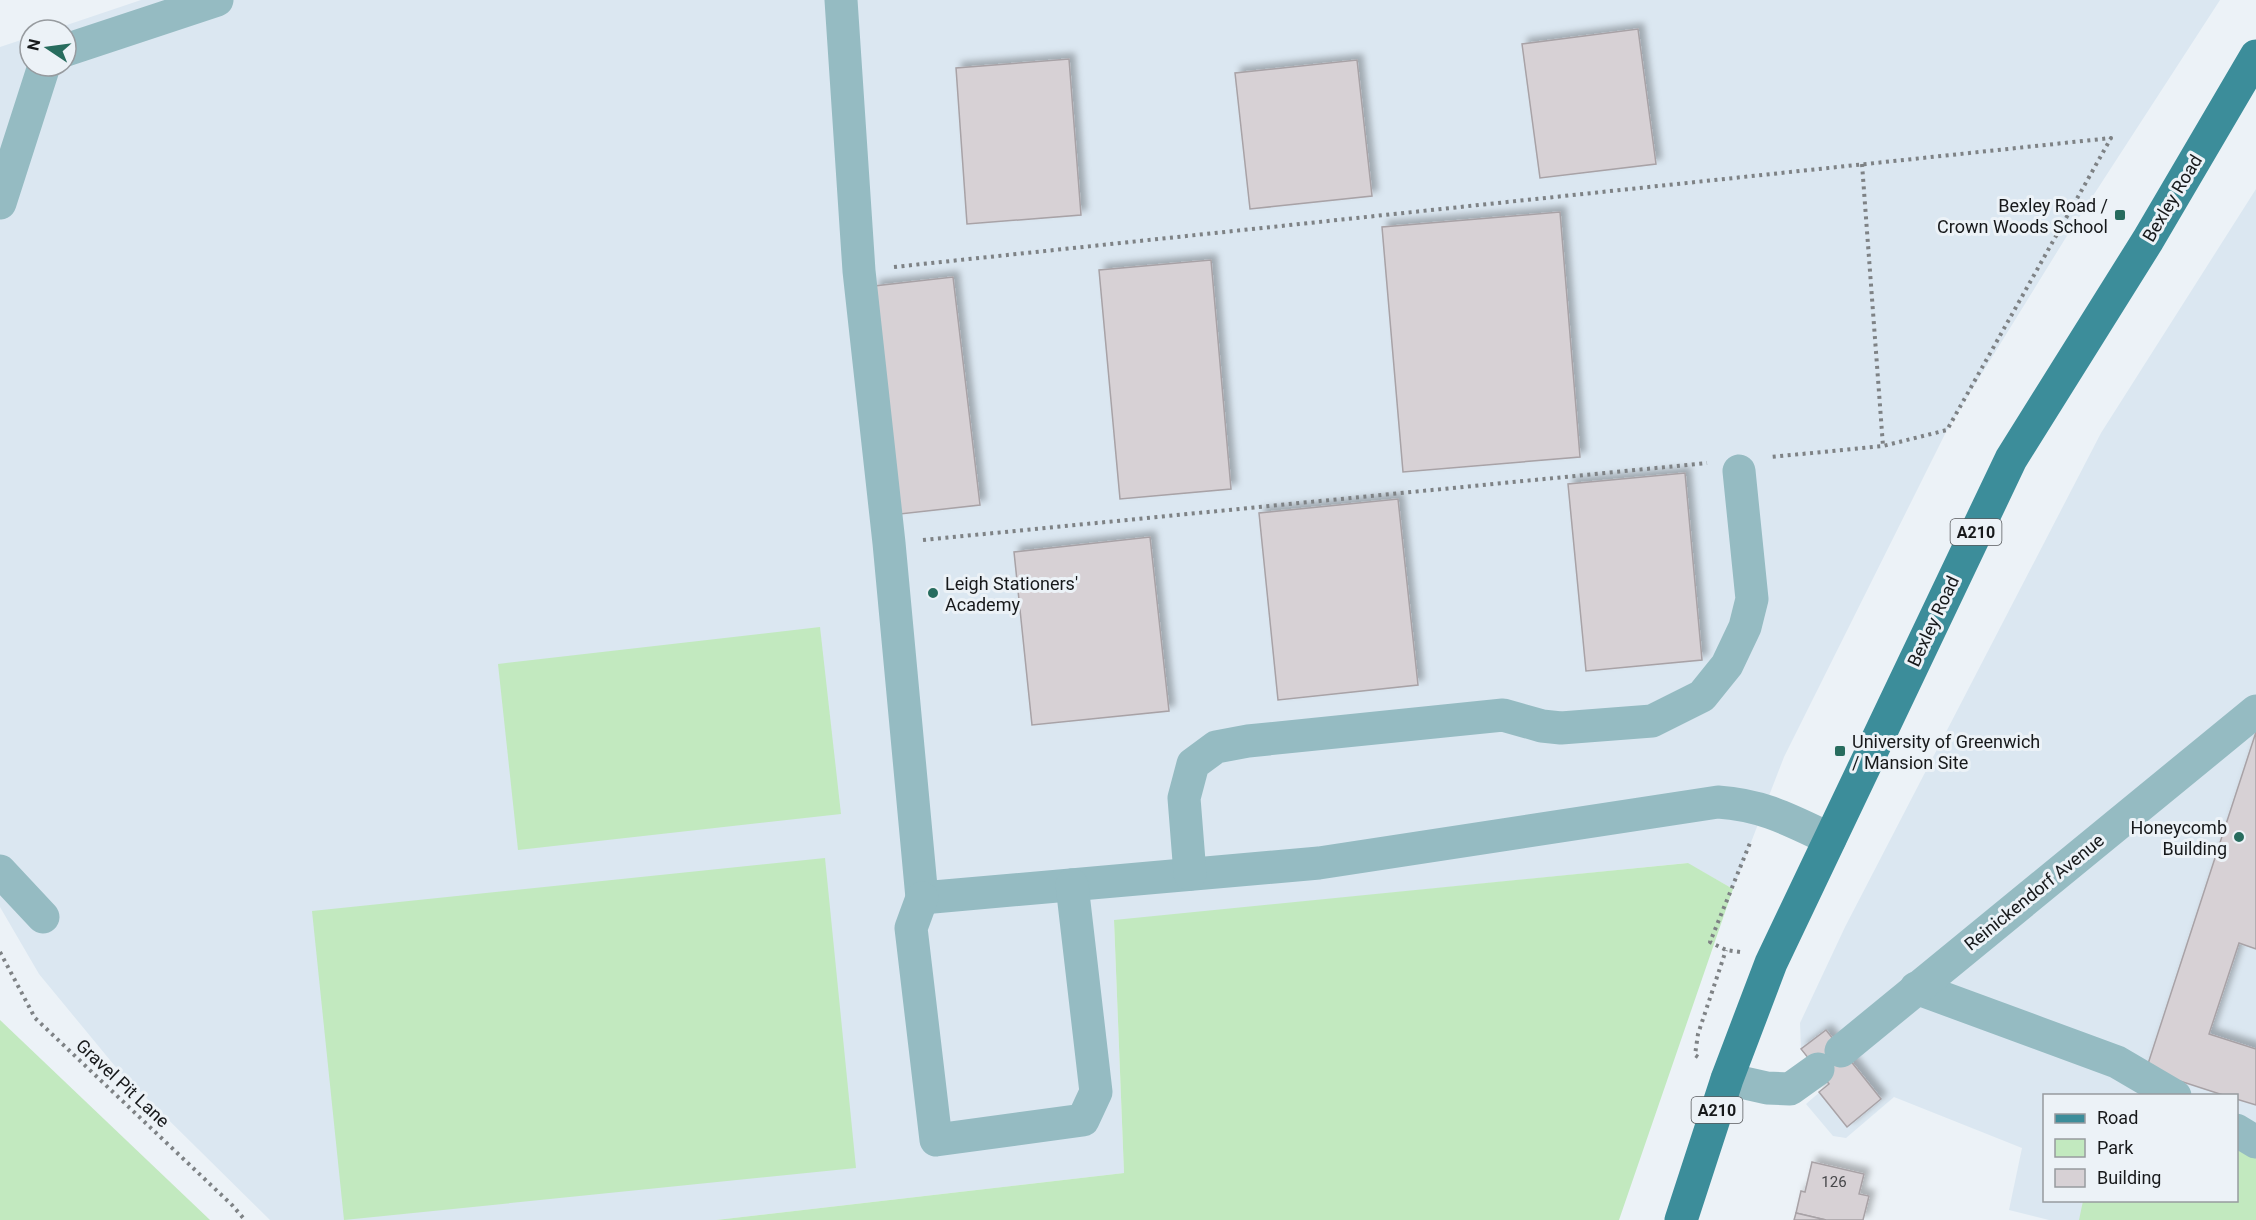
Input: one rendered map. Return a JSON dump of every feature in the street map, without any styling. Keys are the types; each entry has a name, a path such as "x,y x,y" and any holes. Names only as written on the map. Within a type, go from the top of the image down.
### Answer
{"main road":[{"name":"Bexley Road","path":"1681,1220 1727,1079 1762,984 2011,459 2148,240 2256,56"}],"street":[{"path":"78,46 217,0"},
{"path":"841,0 858,271 890,543 922,898 911,928 936,1140 1083,1120 1096,1092 1072,885"},
{"path":"0,203 40,78"},
{"path":"1190,874 1184,798 1193,764 1216,747 1248,741 1503,715 1542,726 1561,728 1652,721 1702,696 1726,666 1745,627 1752,599 1740,464"},
{"name":"Reinickendorf Avenue","path":"1727,1079 1767,1088 1790,1089 1830,1060 2256,711"},
{"path":"922,898 1319,863 1718,802 1765,809 1830,839"},
{"path":"0,871 43,917"},
{"path":"1916,988 2117,1062 2173,1094"},
{"path":"2238,1131 2256,1142"}],"path":[{"path":"858,271 2111,138 1947,430 1883,446 1740,464 890,543"},
{"path":"1862,164 1883,446"},
{"path":"1740,952 1726,950 1710,942 1752,840"},
{"path":"1695,1055 1698,1034 1726,950"},
{"name":"Gravel Pit Lane","path":"0,952 35,1018 224,1197 245,1220"}],"shaded area":[{"name":"Leigh Stationers' Academy","path":"141,0 2220,0 2065,239 1947,430 1784,757 1733,889 1687,863 1114,921 1124,1173 716,1220 270,1220 119,1071 39,974 0,907 0,47 18,41 18,78 78,78 78,21"},
{"path":"2256,189 2256,1220 2049,1220 2009,1210 2022,1148 1894,1097 1846,1138 1833,1136 1806,1104 1829,1084 1801,1049 1800,1023 1845,927 2101,433"}],"green space":[{"path":"820,627 841,814 518,850 498,664"},
{"path":"825,858 856,1168 344,1220 312,911"},
{"path":"1688,863 1733,889 1619,1220 716,1220 1124,1173 1114,920"},
{"path":"0,1020 210,1220 0,1220"},
{"path":"2238,1149 2256,1158 2256,1220 2079,1220 2083,1202 2238,1202"}],"building":[{"path":"1638,29 1656,164 1540,178 1522,44"},
{"path":"1069,59 1081,215 967,224 956,68"},
{"path":"1357,60 1372,196 1250,209 1235,73"},
{"path":"1560,212 1580,457 1403,472 1382,227"},
{"path":"1211,260 1231,489 1120,499 1099,270"},
{"path":"953,277 980,505 900,514 874,286"},
{"path":"1685,473 1702,660 1586,671 1568,484"},
{"path":"1398,499 1418,685 1278,700 1259,513"},
{"path":"1150,537 1169,711 1032,725 1014,552"},
{"name":"Honeycomb Building","path":"2256,732 2256,949 2239,943 2209,1034 2256,1049 2256,1105 2238,1100 2238,1094 2220,1094 2146,1070"},
{"path":"1826,1030 1881,1099 1847,1127 1819,1092 1829,1084 1801,1049"},
{"path":"1812,1162 1864,1174 1859,1194 1869,1196 1863,1220 1826,1220 1796,1213 1801,1191 1805,1192"},
{"path":"1796,1213 1826,1220 1794,1220"}],"place":[{"name":"Bexley Road / Crown Woods School","path":"2120,215"},
{"name":"Leigh Stationers' Academy","path":"933,593"},
{"name":"University of Greenwich / Mansion Site","path":"1840,751"},
{"name":"Honeycomb Building","path":"2239,837"}]}
